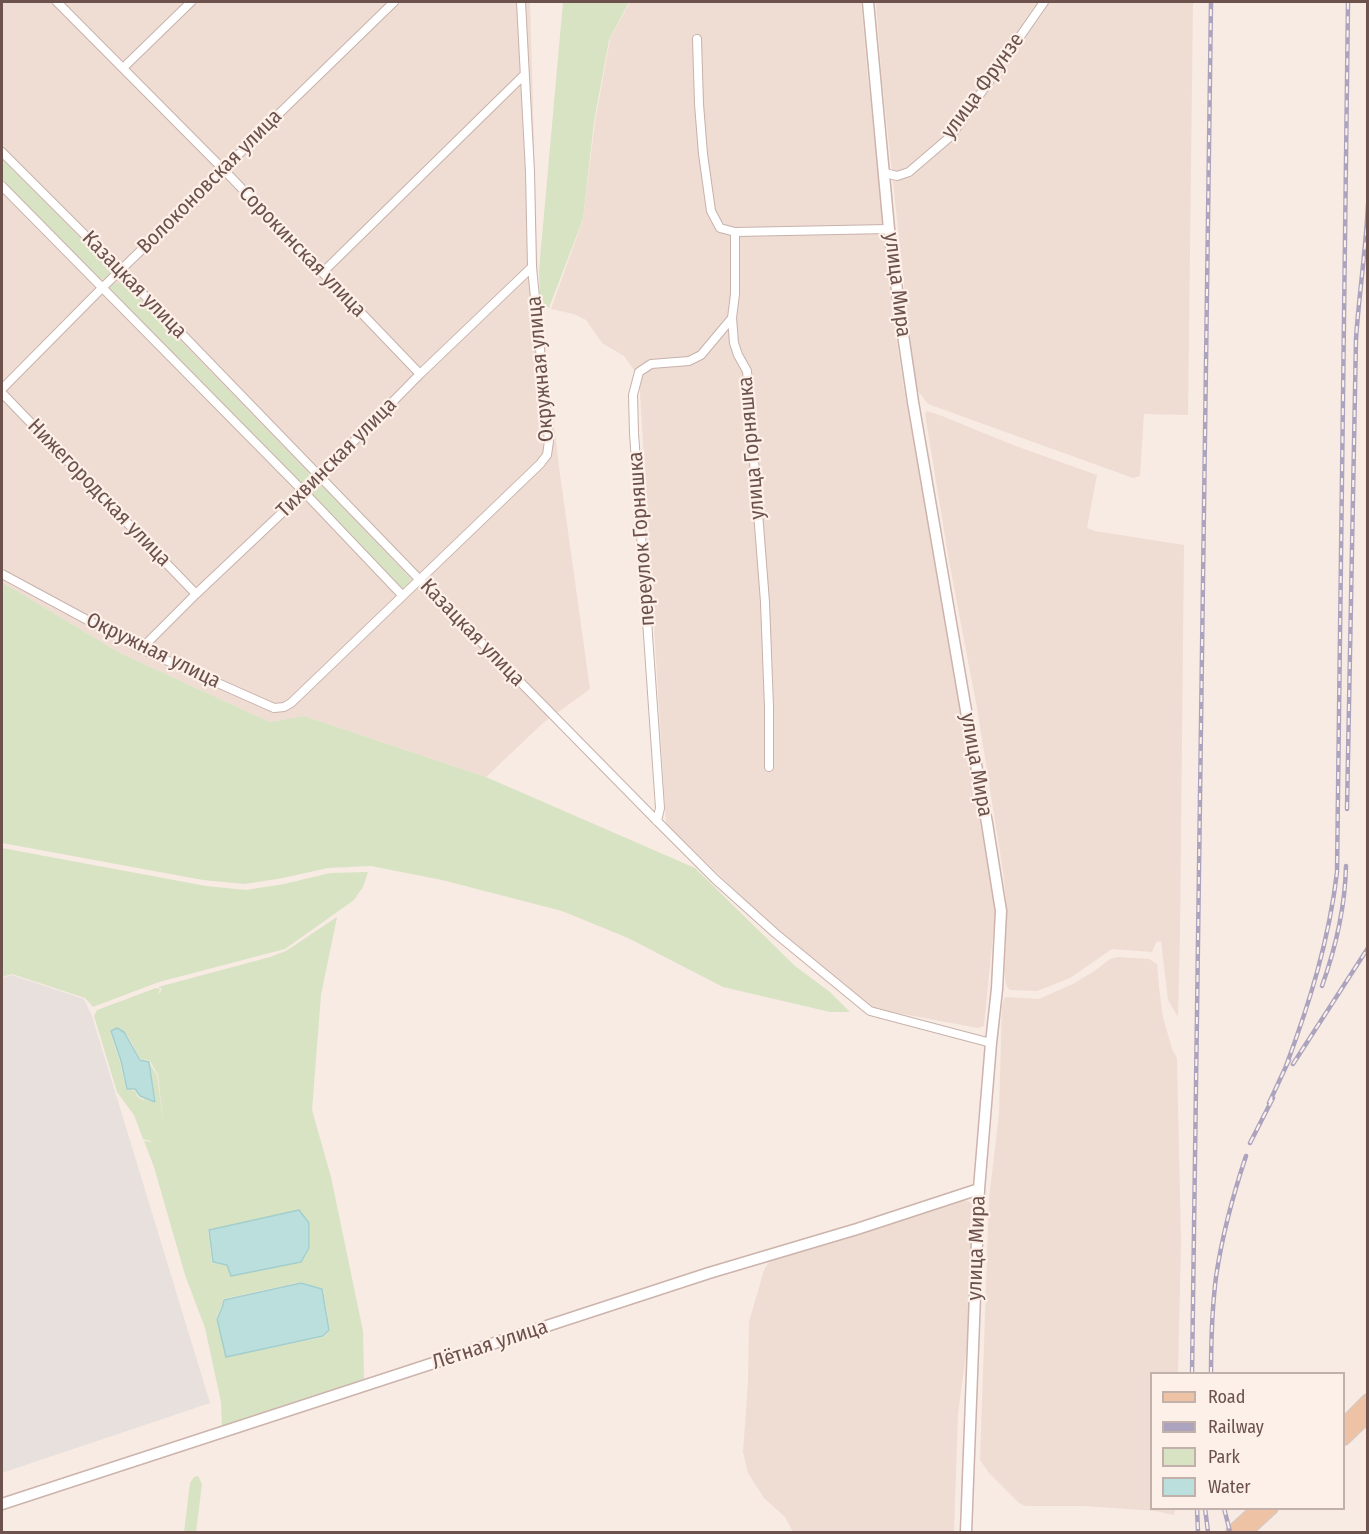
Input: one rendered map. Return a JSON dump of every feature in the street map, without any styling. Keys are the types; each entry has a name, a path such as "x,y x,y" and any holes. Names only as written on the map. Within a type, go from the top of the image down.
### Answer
{"main road":[{"name":"улица Мира","path":"868,2 889,229 901,321 1001,911 997,989 979,1189 966,1533"},
{"name":"Лётная улица","path":"2,1504 687,1280 857,1229 979,1189"},
{"path":"1345,1423 1368,1400"},
{"path":"1345,1438 1368,1416"},
{"path":"1232,1533 1257,1510"},
{"path":"1246,1533 1271,1510"}],"street":[{"name":"Сорокинская улица","path":"57,2 224,170 420,374"},
{"path":"123,68 191,2"},
{"name":"Волоконовская улица","path":"2,391 102,288 394,2"},
{"name":"Окружная улица","path":"2,573 141,649 274,708 284,707 540,464 547,455 549,441 532,267 530,172 521,2"},
{"name":"улица Фрунзе","path":"885,173 897,176 909,172 951,136 1044,2"},
{"path":"697,39 703,154 711,211 720,228 735,232 889,229"},
{"path":"323,272 524,75"},
{"name":"Казацкая улица","path":"2,152 715,879 775,933 870,1011 991,1043"},
{"name":"Казацкая улица","path":"2,186 402,595"},
{"name":"улица Горняшка","path":"735,232 735,294 732,318 734,343 747,371 765,602 770,767"},
{"name":"Тихвинская улица","path":"141,649 532,267"},
{"name":"переулок Горняшка","path":"657,821 660,808 633,395 639,372 651,364 689,361 701,355 732,318"},
{"name":"Нижегородская улица","path":"2,391 196,594"}],"shaded area":[{"path":"2,2 530,2 538,284 559,467 590,689 543,723 486,777 304,716 270,722 120,653 2,582"},
{"path":"630,2 861,2 894,322 904,390 966,722 980,823 996,904 984,1026 978,1028 871,1008 762,916 666,824 639,377 624,356 602,343 586,320 574,314 551,309 583,220 595,122 610,39"},
{"path":"876,2 1193,2 1188,415 1144,414 1140,476 1133,478 928,404 915,387 882,80"},
{"path":"927,411 1097,475 1087,528 1184,545 1178,1017 1168,1000 1161,941 1156,942 1152,952 1112,949 1070,978 1037,991 1010,990 1007,987 1005,966 1007,911 1003,871 977,708 949,561 925,414"},
{"path":"1118,957 1149,959 1157,964 1163,1017 1172,1049 1177,1058 1181,1242 1178,1372 1150,1372 1150,1510 1175,1510 1174,1515 1156,1511 1084,1506 1026,1506 1019,1503 989,1473 980,1460 989,1199 999,1114 1004,998 1039,999 1073,984 1110,959"},
{"path":"12,975 84,999 92,1016 210,1403 2,1473 2,978"},
{"path":"960,1200 968,1201 973,1205 970,1326 958,1413 954,1532 793,1532 785,1517 764,1498 748,1473 743,1452 748,1383 749,1322 764,1270 769,1262 778,1258"}],"green space":[{"path":"563,2 629,2 609,40 594,122 583,219 549,308 540,301 539,270"},
{"path":"2,159 108,266 109,277 97,278 2,182"},
{"path":"122,283 307,471 311,478 306,483 300,483 113,295 110,288 112,284"},
{"path":"317,485 324,488 411,579 409,586 405,589 401,587 313,498 310,491"},
{"path":"2,582 120,653 270,722 304,716 486,777 695,868 795,966 830,992 850,1012 830,1012 723,987 628,938 562,911 442,880 371,866 328,868 245,884 203,880 2,843"},
{"path":"2,848 206,886 246,890 330,873 368,872 363,887 354,900 285,949 159,982 93,1007 85,998 12,974 2,977"},
{"path":"337,917 321,995 312,1110 331,1177 363,1331 364,1382 222,1427 221,1402 205,1328 185,1275 154,1167 144,1141 154,1142 143,1139 134,1115 117,1092 94,1016 97,1010 156,988 160,989 158,995 162,989 158,987 286,951","holes":["117,1028 128,1037 141,1059 150,1061 158,1075 163,1121 157,1075 150,1064 156,1103 142,1098 145,1101 138,1097 135,1091 126,1089 110,1031","299,1210 310,1223 310,1248 301,1262 231,1276 226,1265 212,1263 208,1230","301,1282 323,1289 330,1330 324,1337 226,1357 216,1318 223,1299"]},
{"path":"198,1476 202,1484 196,1532 184,1532 190,1483 194,1477"}],"water":[{"path":"117,1028 124,1032 140,1060 149,1062 155,1102 140,1096 135,1089 127,1089 111,1031"},
{"path":"299,1210 309,1223 309,1248 301,1262 231,1276 227,1265 213,1262 209,1230"},
{"path":"301,1283 322,1289 329,1330 323,1336 226,1357 217,1319 224,1300"}],"railway":[{"path":"1192,1372 1211,2"},
{"path":"1286,1066 1318,970 1337,872 1348,2"},
{"path":"1347,809 1356,339 1368,204"},
{"path":"1322,986 1339,927 1346,866"},
{"path":"1293,1064 1368,948"},
{"path":"1269,1103 1289,1060"},
{"path":"1250,1143 1273,1098"},
{"path":"1211,1372 1212,1325 1221,1246 1246,1156"},
{"path":"1197,1510 1198,1532"},
{"path":"1205,1510 1208,1532"},
{"path":"1224,1510 1230,1532"}]}
